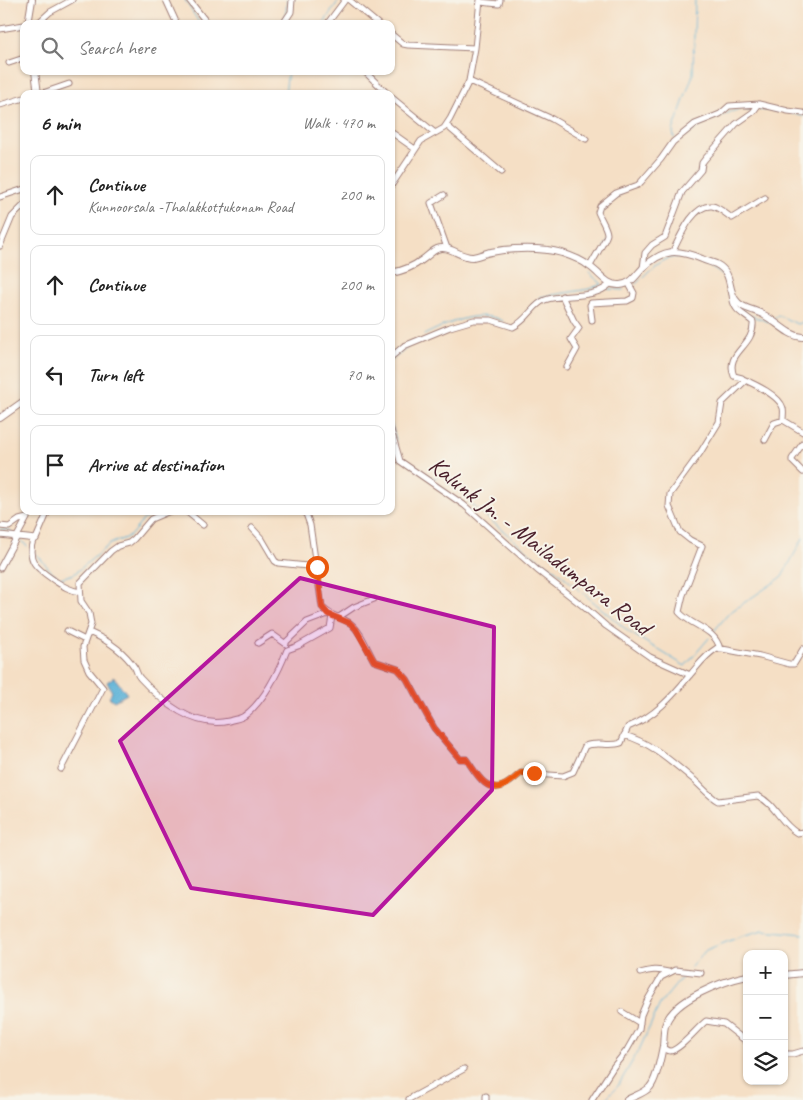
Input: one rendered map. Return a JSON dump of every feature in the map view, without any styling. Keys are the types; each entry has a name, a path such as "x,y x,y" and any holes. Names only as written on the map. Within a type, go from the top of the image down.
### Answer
{"main road":[{"path":"30,20 32,0"},
{"path":"36,75 38,90"},
{"path":"395,272 410,268 421,262 438,248 448,248 456,254 467,257 507,250 536,250 561,253 590,266 610,284 628,284 643,268 660,256 673,251 686,253 717,265 728,274 732,294 736,301 746,309 759,312 790,333 803,337"},
{"path":"0,418 20,404"},
{"path":"788,974 803,972"},
{"path":"627,1100 650,1087 654,1080 663,1048 665,1024 671,1013 691,998 709,989 743,977"}],"street":[{"path":"42,20 50,12 72,0"},
{"path":"166,0 175,20"},
{"path":"189,0 204,20"},
{"path":"286,20 291,12 292,0"},
{"path":"330,20 345,0"},
{"path":"349,0 373,20"},
{"path":"395,180 415,149 425,138 440,132 446,125 469,80 475,48 480,1 500,2"},
{"path":"0,29 20,25"},
{"path":"395,37 403,44 408,45 475,48"},
{"path":"9,63 20,59"},
{"path":"368,75 384,90"},
{"path":"469,80 552,120 586,139"},
{"path":"51,90 70,84"},
{"path":"0,105 20,99"},
{"path":"395,100 435,134"},
{"path":"643,268 645,253 652,244 666,237 682,192 701,170 705,158 736,124 753,112 759,104"},
{"path":"590,266 605,241 607,232 598,212 600,206 616,192 638,185 661,160 673,142 695,124 720,114 729,106 759,104 803,113"},
{"path":"446,125 501,172"},
{"path":"395,135 415,149"},
{"path":"0,197 20,190"},
{"path":"444,195 431,203 448,248"},
{"path":"673,251 688,221 704,207 714,206 732,218 765,198"},
{"path":"0,246 12,216 20,209"},
{"path":"395,354 404,346 450,327 474,320 491,320 513,327 526,318 538,303 562,296 602,291 610,284"},
{"path":"592,320 591,303 627,301 633,298 634,293 628,284"},
{"path":"732,294 732,304 752,322 753,329 732,362 731,368 734,376 759,386 780,402 783,408 783,420"},
{"path":"562,296 579,328 570,339 577,349 567,367"},
{"path":"720,649 718,641 711,634 679,612 683,595 702,546 680,532 669,506 670,494 700,453 719,422 722,403 742,385 744,382 742,378"},
{"path":"783,420 803,432"},
{"path":"765,440 774,424 783,420"},
{"path":"803,443 792,458 792,461 803,472"},
{"name":"Kalunk Jn. - Mailadumpara Road","path":"395,446 400,461 464,505 537,570 606,626 650,657 690,675"},
{"path":"46,515 37,538 30,549 31,556 39,570 62,586 80,592"},
{"path":"61,769 103,688 89,671 84,660 83,647 91,624 89,613 81,601 82,580 111,551 134,539 151,519 160,515"},
{"path":"191,515 203,525"},
{"path":"306,515 310,525 322,607 330,615 350,623 356,629 374,661 398,669 407,679 434,728 460,759 466,759 486,784 494,788 502,787 521,773 563,776 573,773 585,746 592,744 617,745 621,743 628,727 646,719 674,694 704,657 717,648 760,656 789,664 794,664 803,649"},
{"path":"0,526 9,527 18,520 27,518 0,568"},
{"path":"252,528 258,533 274,561 317,567"},
{"path":"0,535 34,540"},
{"path":"339,618 354,607 374,598"},
{"path":"285,643 307,622 330,615"},
{"path":"287,650 330,628 330,615"},
{"path":"66,631 85,640"},
{"path":"89,634 91,633 107,640 119,649 135,669 138,677 172,706 198,720 219,723 243,717 259,702 283,660 287,645 272,634 258,643"},
{"path":"624,735 635,738 659,751 695,780 712,798 718,801 758,796 769,804 788,827 796,833 803,832"},
{"path":"592,1100 614,1066 628,1050 639,1029 641,1016 661,977 668,972 679,969 696,973 700,972"},
{"path":"640,974 651,970 668,972"},
{"path":"622,1012 640,1023"},
{"path":"663,1048 673,1051 680,1047 706,1021 724,1024 744,1040"},
{"path":"788,1054 803,1051"},
{"path":"405,1100 410,1100 464,1069"}],"highlighted area":[{"path":"300,578 494,627 492,790 373,915 191,888 120,741"}],"water":[{"path":"114,677 127,694 114,701 109,697 112,692 107,682"}],"waterway":[{"path":"185,0 198,20"},
{"path":"282,20 286,13 287,0"},
{"path":"326,20 339,0"},
{"path":"674,138 673,131 693,74 695,0"},
{"path":"286,90 287,75"},
{"path":"710,120 733,111 751,110"},
{"path":"759,110 778,111"},
{"path":"792,114 803,116"},
{"path":"685,136 707,122"},
{"path":"602,215 602,211 622,193"},
{"path":"604,247 609,240 608,230"},
{"path":"636,284 653,267 665,260 683,257 701,263 726,279 730,297"},
{"path":"531,308 540,297 589,289 602,284 589,273"},
{"path":"608,289 623,290"},
{"path":"741,309 748,315 770,322"},
{"path":"773,319 778,315 797,324 803,322"},
{"path":"424,335 452,322 473,317 494,317 503,321"},
{"path":"395,358 408,347"},
{"path":"401,455 427,475 436,478 439,473"},
{"path":"445,475 459,484 470,503 531,554 556,570 629,632 685,666 709,638"},
{"path":"34,551 51,571 60,578 74,574 110,544 130,536 144,519 152,515"},
{"path":"0,529 10,530 14,534"},
{"path":"714,631 729,613 782,577 803,538"},
{"path":"20,540 27,546"},
{"path":"691,967 706,950 742,936 763,930 803,934"},
{"path":"604,1100 618,1086 640,1048 660,1004 685,974"}],"route":[{"path":"317,567 322,607 328,614 350,623 356,629 374,661 398,669 407,679 434,728 460,759 466,759 481,780 494,788 506,785 521,773 534,773"}]}
